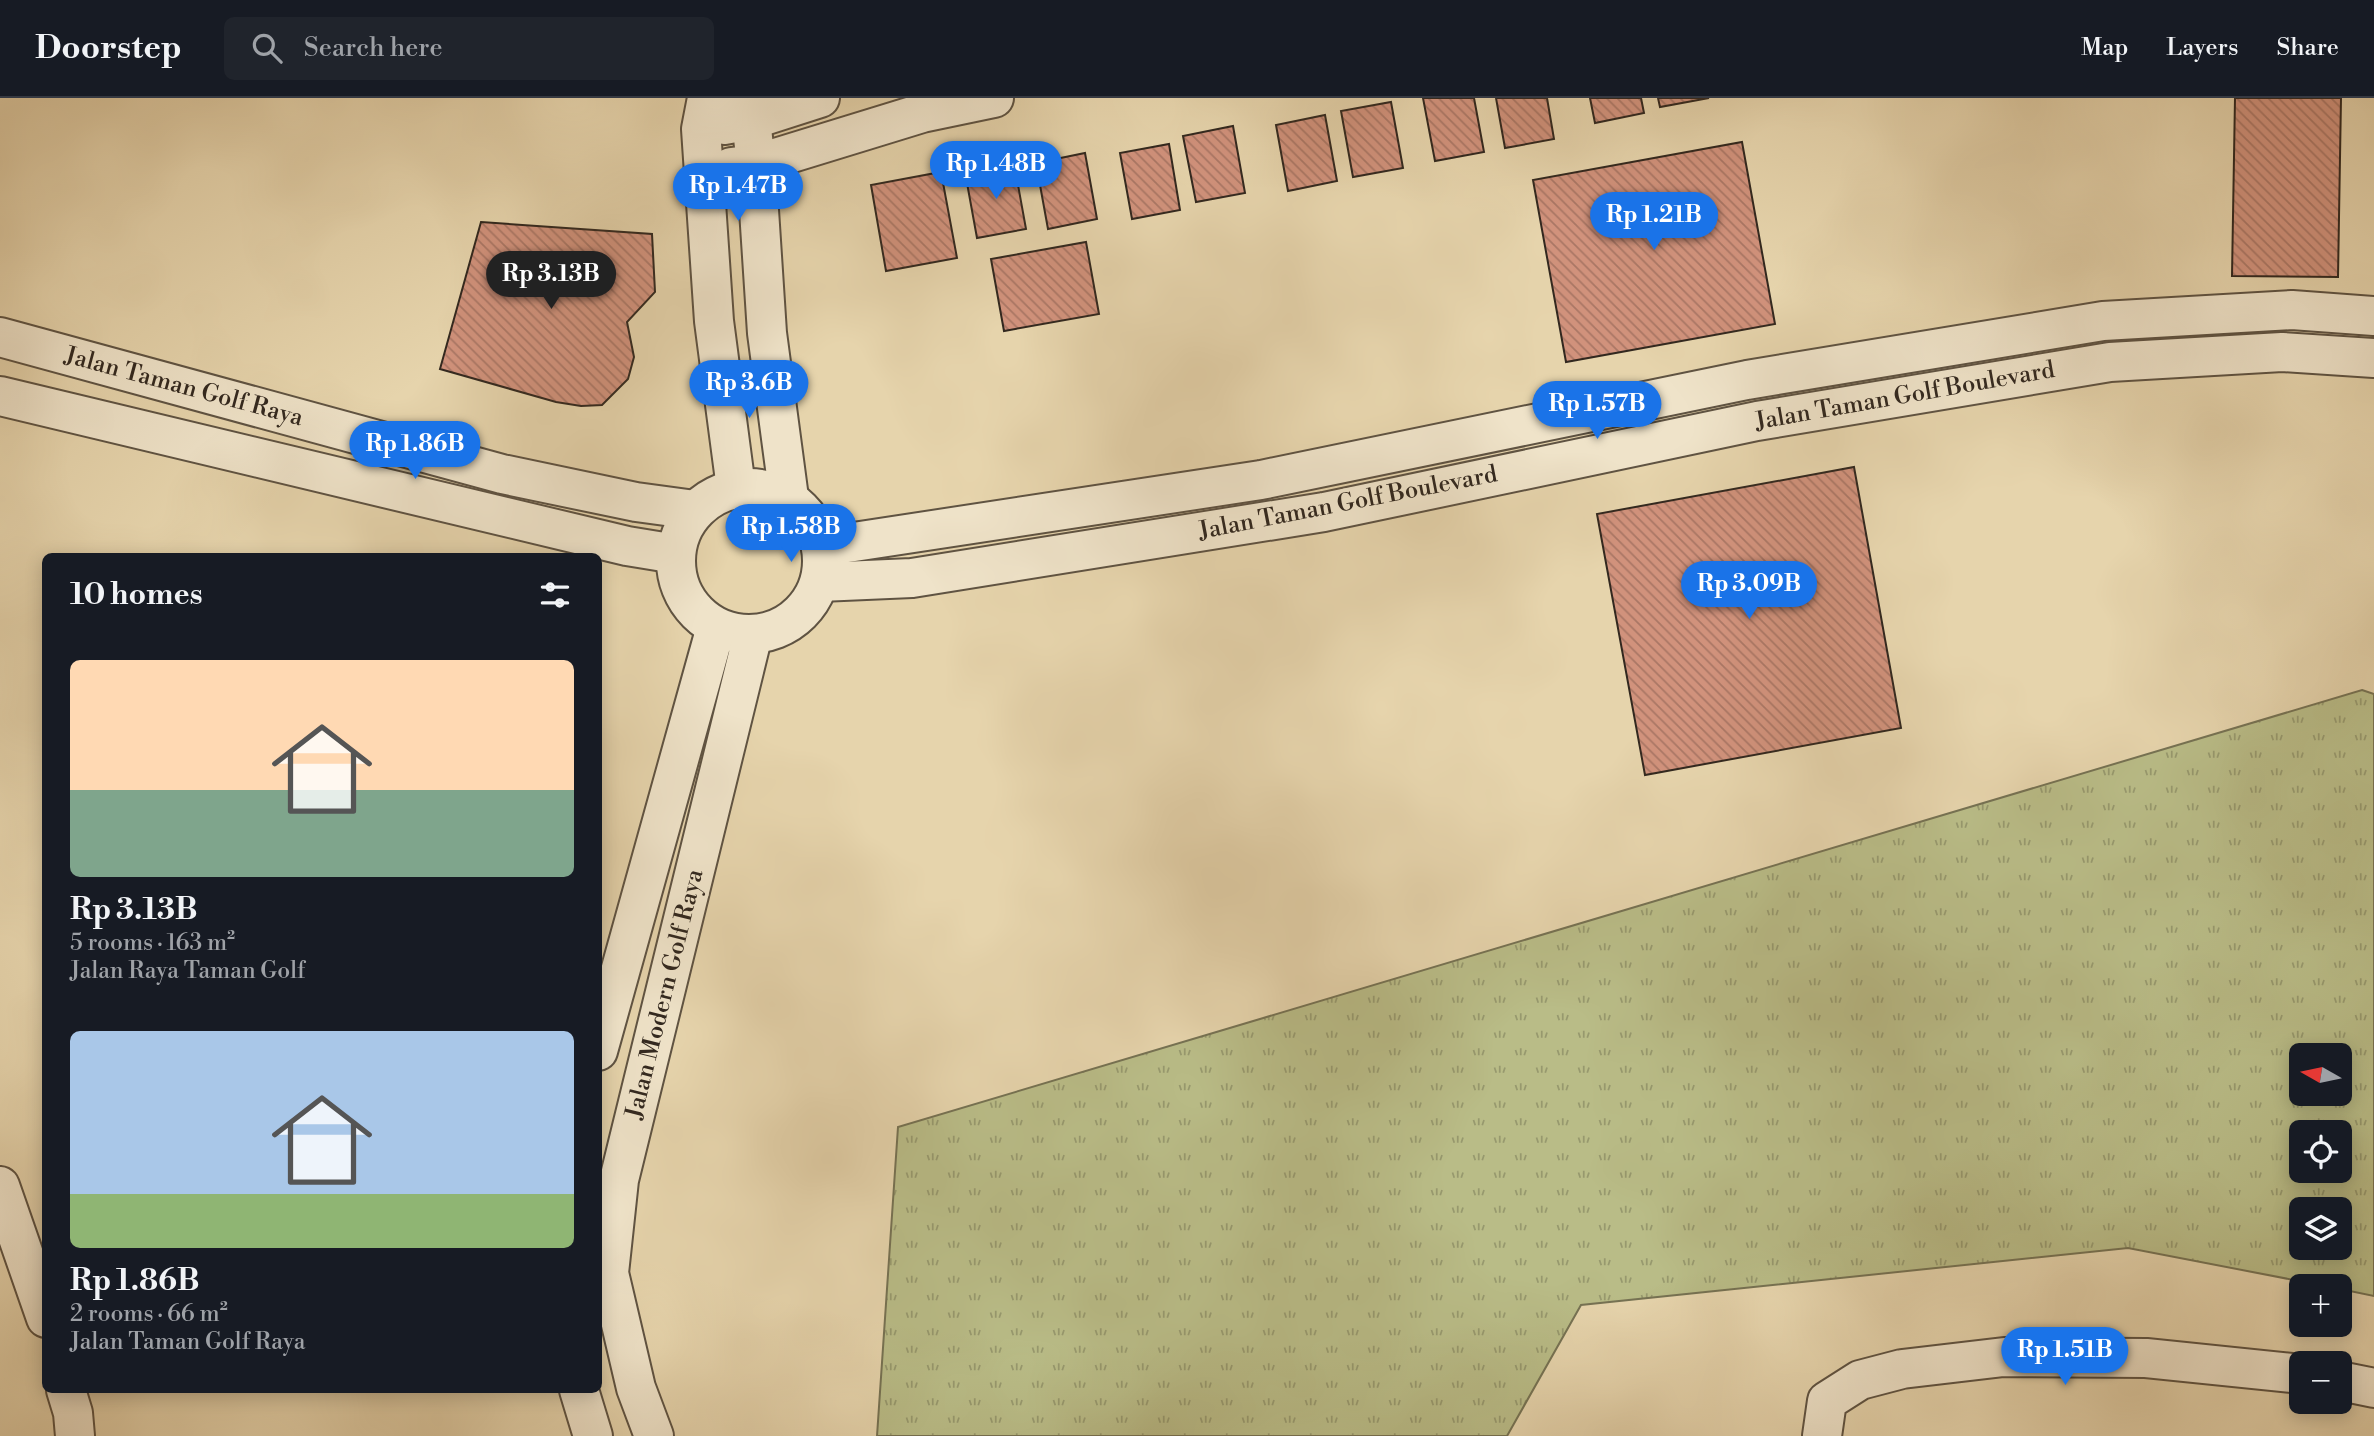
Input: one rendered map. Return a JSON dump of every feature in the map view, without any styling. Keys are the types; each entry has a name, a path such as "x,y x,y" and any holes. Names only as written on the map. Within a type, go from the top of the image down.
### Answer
{"street":[{"path":"736,488 714,321 704,169 704,113 820,98"},
{"path":"704,169 756,164 922,113 991,98"},
{"path":"744,109 756,164 765,316 789,498"},
{"name":"Jalan Taman Golf Boulevard","path":"820,564 1261,480 1747,380 2103,321 2292,310 2374,316"},
{"name":"Jalan Taman Golf Raya","path":"0,337 502,474 636,502 695,510"},
{"name":"Jalan Taman Golf Boulevard","path":"820,564 912,578 1324,512 1757,421 2110,362 2282,352 2374,358"},
{"path":"722,377 772,369"},
{"name":"Jalan Taman Golf Raya","path":"0,396 627,546 676,554"},
{"path":"736,488 763,488 789,498 810,519 820,564 805,608 782,626 753,634 734,633 716,626 698,614 685,596 677,576 676,554 683,530 695,510 714,496 736,488"},
{"name":"Jalan Modern Golf Raya","path":"602,1037 716,626"},
{"name":"Jalan Modern Golf Raya","path":"654,1436 636,1388 609,1273 613,1227 622,1167 753,634"},
{"path":"0,1186 42,1307"},
{"path":"1822,1436 1827,1401 1860,1380 1902,1369 2004,1357 2146,1358 2289,1373"},
{"path":"2352,1383 2374,1388"},
{"path":"67,1393 73,1413 75,1436"},
{"path":"580,1393 593,1436"}],"green space":[{"path":"2362,690 2374,694 2374,1296 2352,1291 2352,1274 2289,1274 2289,1279 2128,1248 1581,1305 1507,1436 877,1436 898,1127"}],"building":[{"path":"1423,98 1474,98 1484,152 1435,161"},
{"path":"1496,98 1547,98 1554,139 1505,148"},
{"path":"1590,98 1641,98 1644,113 1595,123"},
{"path":"1658,98 1709,98 1660,107"},
{"path":"2235,98 2341,98 2338,277 2232,276"},
{"path":"1391,102 1403,168 1353,177 1341,111"},
{"path":"1325,115 1337,181 1288,191 1276,125"},
{"path":"1233,126 1245,193 1196,202 1183,136"},
{"path":"1742,142 1775,324 1566,362 1533,180"},
{"path":"1169,144 1180,210 1132,219 1120,153"},
{"path":"1085,153 1097,219 1048,229 1036,163"},
{"path":"1014,163 1026,229 977,238 965,172"},
{"path":"941,172 957,258 886,271 871,185"},
{"path":"481,222 652,234 655,292 627,322 634,357 628,379 602,405 581,406 556,402 440,369"},
{"path":"1086,242 1099,314 1004,331 991,259"},
{"path":"1854,467 1901,728 1645,775 1597,514"}]}
